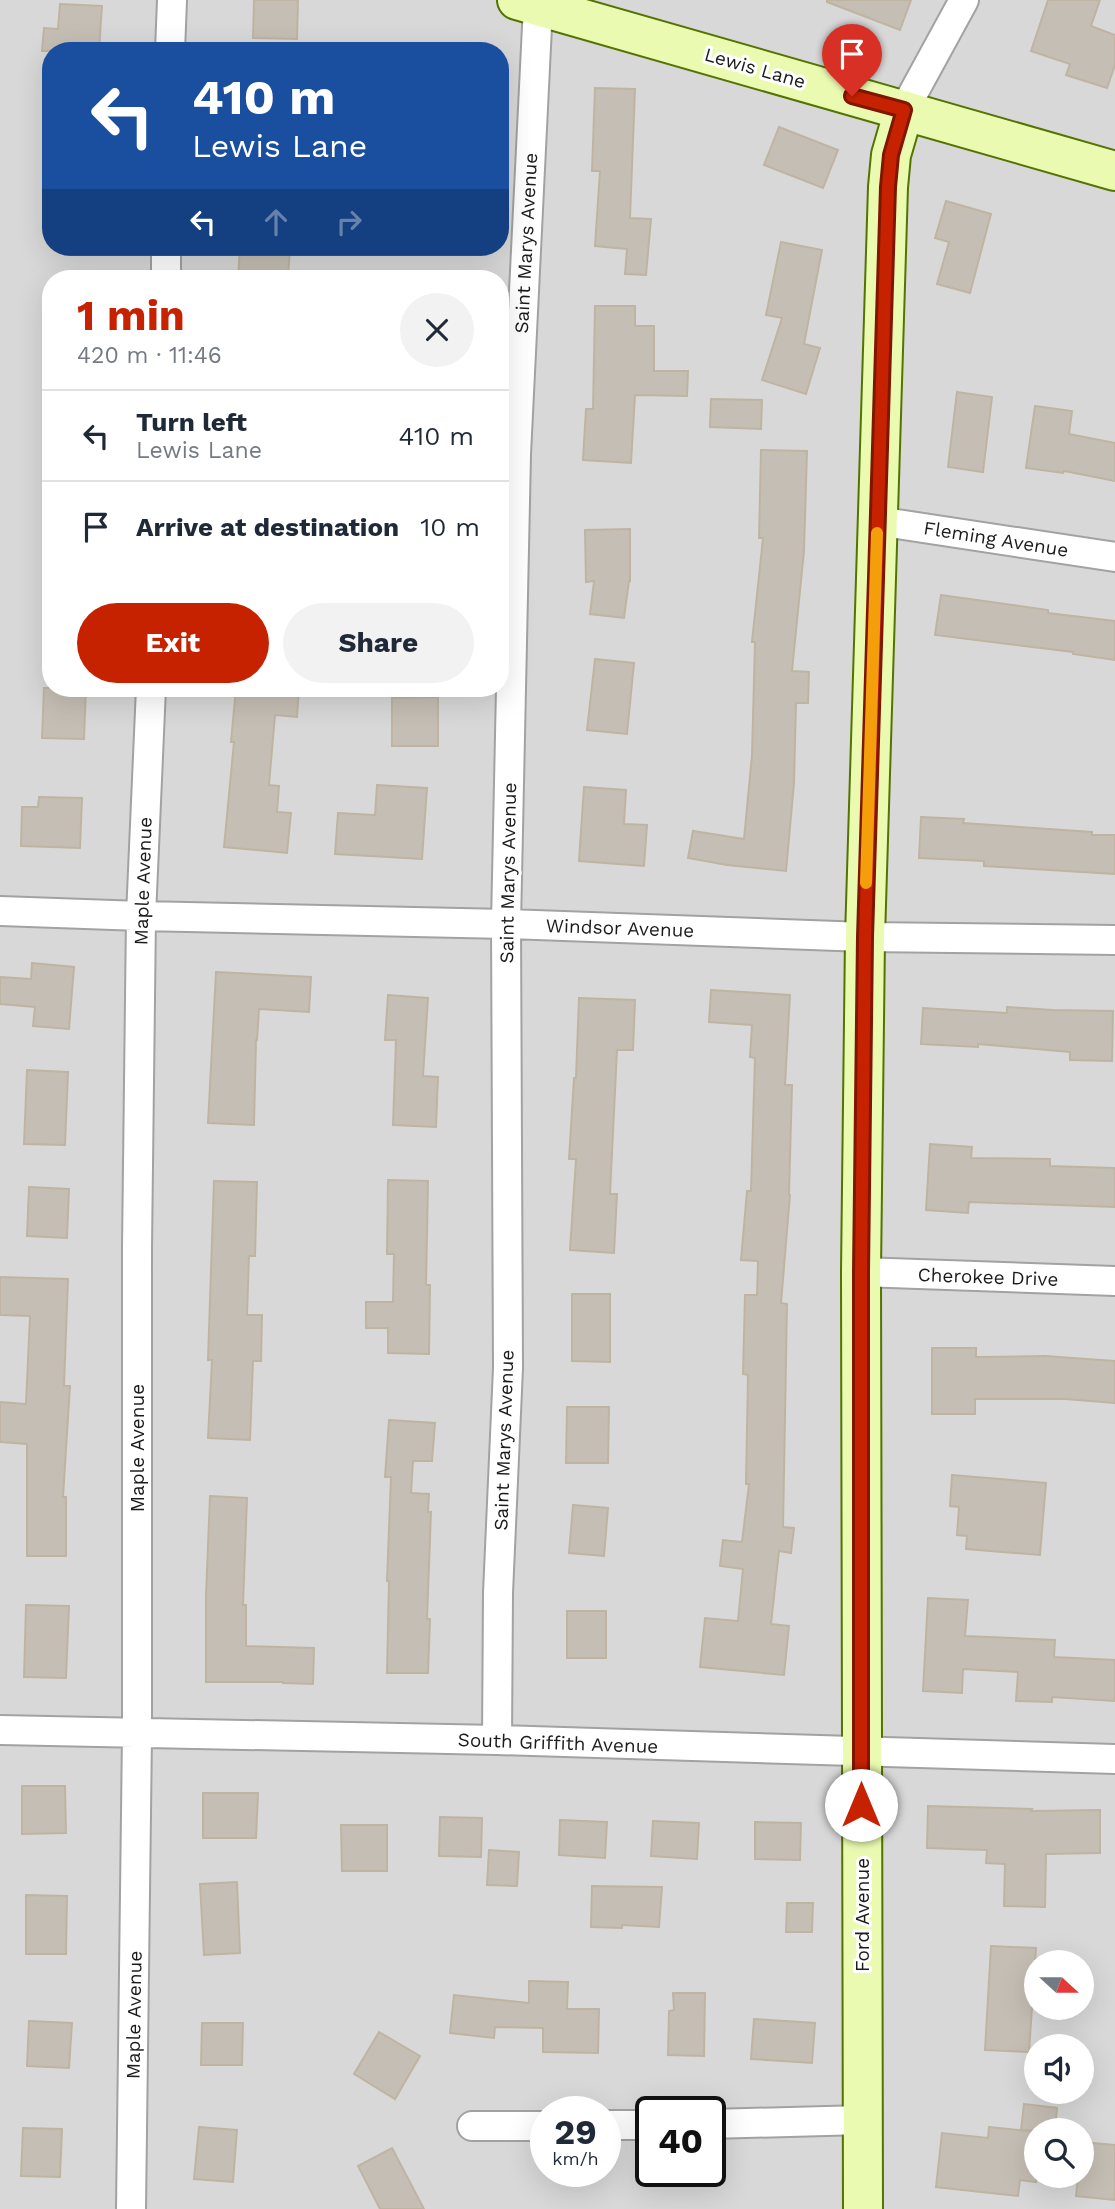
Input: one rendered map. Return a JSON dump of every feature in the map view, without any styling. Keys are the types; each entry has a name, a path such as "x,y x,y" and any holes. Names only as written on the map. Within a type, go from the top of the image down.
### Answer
{"street":[{"path":"170,42 172,0"},
{"name":"Ford Avenue","path":"863,2209 861,1272 865,937 888,187 891,155 904,110 964,0"},
{"name":"Lewis Lane","path":"527,3 1115,171"},
{"name":"Saint Marys Avenue","path":"496,1741 498,1593 508,1368 506,924 527,3"},
{"name":"Fleming Avenue","path":"877,521 1115,557"},
{"name":"Maple Avenue","path":"131,2209 137,1734 136,1248 141,916 151,697"},
{"name":"Windsor Avenue","path":"0,911 506,924 865,937 1115,940"},
{"name":"Cherokee Drive","path":"861,1272 1115,1281"},
{"name":"South Griffith Avenue","path":"0,1730 1115,1759"},
{"path":"726,2124 863,2120"},
{"path":"472,2126 530,2126"}],"shaded area":[{"path":"0,0 1115,0 1115,2209 0,2209"}],"building":[{"path":"254,0 298,0 297,39 253,38"},
{"path":"827,0 911,0 900,30"},
{"path":"1048,0 1100,0 1091,26 1115,35 1115,65 1107,88 1066,75 1070,64 1031,51"},
{"path":"60,4 102,6 100,42 43,42 44,28 58,29"},
{"path":"595,88 635,89 630,218 651,219 646,275 625,274 627,249 595,246 600,171 592,171"},
{"path":"779,127 838,150 823,188 764,165"},
{"path":"946,201 991,214 970,293 937,284 949,242 935,238"},
{"path":"781,242 822,250 804,344 820,348 806,394 762,380 782,318 766,315"},
{"path":"239,256 289,256 289,270 239,270"},
{"path":"595,306 635,306 635,326 654,326 654,371 688,371 687,396 635,395 631,463 583,460 586,409 593,409"},
{"path":"957,392 992,397 983,472 948,467"},
{"path":"711,399 762,400 761,429 710,427"},
{"path":"1035,406 1072,411 1069,434 1115,443 1115,481 1064,471 1026,468"},
{"path":"761,450 807,451 804,551 792,671 809,672 808,703 796,703 794,783 786,871 688,858 693,831 744,839 752,755 755,642 752,642 763,538 759,538"},
{"path":"630,529 630,581 624,618 590,614 594,581 586,582 585,530"},
{"path":"941,595 1115,621 1115,660 1073,652 935,635"},
{"path":"595,659 634,663 627,734 587,730"},
{"path":"44,697 86,697 84,739 42,738"},
{"path":"235,697 298,697 297,717 275,715 269,785 279,786 277,812 291,813 287,853 224,847 234,742 231,742"},
{"path":"438,697 438,746 392,746 392,698"},
{"path":"377,785 427,788 422,859 335,854 338,813 375,815"},
{"path":"584,787 626,790 624,824 647,825 644,866 579,861"},
{"path":"39,797 82,798 80,848 21,846 22,807 38,807"},
{"path":"921,817 964,819 963,823 1092,832 1092,835 1115,835 1115,874 984,866 984,861 919,858"},
{"path":"32,963 74,967 69,1029 33,1026 35,1007 0,1004 0,977 31,979"},
{"path":"216,972 311,977 309,1012 259,1009 254,1125 208,1123"},
{"path":"711,990 790,995 785,1085 792,1085 790,1195 781,1303 787,1304 783,1527 794,1528 791,1553 779,1551 771,1624 789,1626 784,1675 700,1667 705,1618 738,1621 743,1569 720,1566 723,1540 742,1542 749,1484 746,1484 748,1375 743,1374 745,1295 757,1295 758,1261 741,1260 747,1191 751,1191 755,1058 750,1057 752,1025 709,1022"},
{"path":"388,995 428,998 423,1076 438,1077 436,1127 393,1125 396,1040 385,1040"},
{"path":"579,998 635,1000 633,1050 617,1050 610,1194 617,1194 614,1253 570,1250 576,1159 569,1159"},
{"path":"1007,1007 1113,1011 1112,1061 1070,1060 1070,1052 978,1044 978,1047 921,1044 923,1008 1007,1013"},
{"path":"27,1070 68,1072 65,1145 24,1144"},
{"path":"930,1144 972,1147 971,1158 1050,1159 1050,1166 1115,1168 1115,1207 969,1202 968,1213 926,1210"},
{"path":"388,1180 428,1181 426,1285 430,1285 429,1354 388,1353 388,1328 366,1328 366,1302 393,1302 394,1254 387,1254"},
{"path":"214,1181 257,1182 255,1256 249,1256 247,1315 262,1315 261,1361 253,1361 250,1440 208,1438 212,1360 208,1360"},
{"path":"29,1187 69,1189 67,1238 27,1236"},
{"path":"0,1277 68,1279 64,1386 70,1386 63,1497 66,1497 66,1556 27,1556 27,1444 0,1442 0,1402 26,1404 30,1316 0,1315"},
{"path":"572,1294 610,1294 610,1362 572,1361"},
{"path":"932,1348 976,1348 976,1357 1045,1356 1115,1361 1115,1403 1065,1399 975,1399 975,1414 932,1414"},
{"path":"567,1407 609,1407 608,1463 566,1463"},
{"path":"389,1420 435,1423 432,1461 413,1461 411,1493 429,1494 428,1512 431,1512 428,1673 387,1673 391,1477 385,1477"},
{"path":"952,1475 1046,1483 1040,1555 966,1549 967,1536 957,1535 959,1507 950,1506"},
{"path":"210,1496 247,1498 243,1605 246,1605 246,1646 314,1648 313,1684 206,1682"},
{"path":"573,1505 608,1508 604,1556 569,1553"},
{"path":"928,1598 968,1600 965,1636 1055,1640 1054,1657 1115,1660 1115,1701 1052,1697 1052,1702 1016,1701 1018,1672 963,1669 962,1693 923,1691"},
{"path":"26,1605 69,1606 66,1678 24,1677"},
{"path":"567,1611 606,1611 606,1658 567,1658"},
{"path":"22,1786 65,1786 66,1833 22,1834"},
{"path":"203,1793 258,1793 256,1838 203,1838"},
{"path":"928,1806 1032,1809 1031,1811 1100,1810 1100,1853 1046,1854 1045,1907 1004,1906 1005,1864 986,1863 987,1850 927,1848"},
{"path":"440,1817 482,1818 481,1857 439,1856"},
{"path":"560,1820 607,1822 605,1858 559,1855"},
{"path":"653,1821 699,1823 697,1859 651,1856"},
{"path":"755,1822 801,1823 800,1860 755,1859"},
{"path":"341,1825 387,1825 387,1871 342,1871"},
{"path":"489,1850 519,1852 517,1886 487,1885"},
{"path":"237,1882 240,1953 204,1955 200,1884"},
{"path":"592,1886 662,1887 659,1927 591,1927"},
{"path":"26,1895 67,1896 66,1954 26,1954"},
{"path":"787,1903 813,1903 812,1932 786,1932"},
{"path":"991,1946 1036,1948 1024,1950 1024,2020 1031,2020 1030,2034 1024,2034 1024,2052 985,2050"},
{"path":"529,1981 568,1982 567,2009 599,2009 598,2053 543,2052 543,2028 495,2027 494,2038 450,2033 454,1995 529,2003"},
{"path":"673,1993 705,1993 704,2056 668,2055 669,2011 674,2010"},
{"path":"754,2019 815,2023 812,2063 751,2059"},
{"path":"29,2021 72,2023 69,2068 27,2066"},
{"path":"202,2023 243,2023 242,2065 201,2065"},
{"path":"379,2032 420,2056 395,2099 354,2074"},
{"path":"1024,2104 1057,2108 1056,2118 1024,2118 1024,2130 1021,2130"},
{"path":"199,2127 237,2130 233,2182 194,2179"},
{"path":"989,2127 1024,2131 1024,2180 1020,2180 1018,2196 936,2187 942,2133 988,2138"},
{"path":"23,2128 62,2129 60,2177 21,2176"},
{"path":"1094,2143 1115,2145 1115,2200 1076,2196 1077,2188 1094,2188"},
{"path":"392,2148 424,2209 380,2209 358,2166"}],"slow traffic":[{"path":"866,883 877,533"}],"route":[{"path":"852,96 904,110 891,155 888,187 865,937 861,1272 861,1805"}]}
